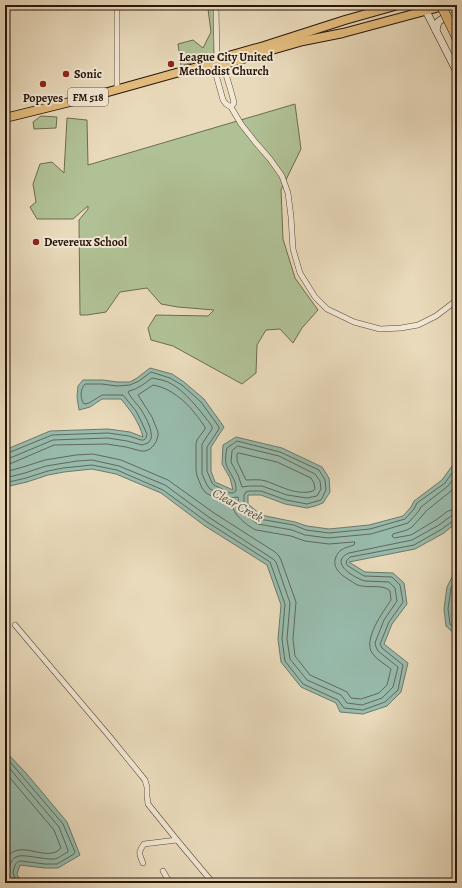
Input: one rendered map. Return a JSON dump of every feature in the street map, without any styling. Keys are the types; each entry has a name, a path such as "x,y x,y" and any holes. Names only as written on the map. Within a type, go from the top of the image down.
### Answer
{"highway":[{"path":"441,5 457,38"}],"main road":[{"name":"FM 518","path":"218,64 225,57 398,5"},
{"name":"FM 518","path":"5,118 194,68 226,64 296,43 389,21 424,8 447,5"},
{"path":"424,8 457,72"},
{"path":"436,30 438,22 445,17 457,15"}],"street":[{"path":"117,5 117,89"},
{"path":"216,5 218,64 215,71 223,100 231,107 240,124 270,159 282,176 288,193 293,249 300,273 315,297 327,309 354,322 380,329 401,328 418,325 436,316 457,300"},
{"path":"218,64 224,70 232,95 234,103 231,107"},
{"path":"15,625 110,737 144,780 147,786 148,804 214,883"},
{"path":"143,863 140,855 144,844 177,840"},
{"path":"163,871 170,883"}],"shaded area":[{"path":"215,7 214,58 200,60 181,66 178,44 193,40 203,48 211,32 208,9"},
{"path":"295,104 301,149 281,190 283,239 295,278 318,310 302,328 293,343 280,329 266,330 257,345 256,373 242,384 173,346 151,340 148,328 156,315 208,316 214,310 161,304 147,288 120,292 106,312 80,315 79,220 88,209 88,206 73,219 37,219 30,207 36,202 33,184 40,164 52,162 64,173 67,118 87,120 88,165"},
{"path":"41,116 57,117 56,128 34,129 33,122"}],"water":[{"name":"Clear Creek","path":"150,368 172,374 184,382 204,399 224,427 211,447 211,471 215,482 233,490 230,478 222,464 223,445 236,437 282,448 322,467 329,478 330,492 323,503 307,508 285,504 261,495 248,495 248,504 261,515 307,526 329,529 369,525 403,516 414,501 442,480 457,459 457,522 444,533 415,549 349,562 365,572 393,573 404,583 407,604 392,624 384,644 408,663 401,692 387,706 363,714 340,712 336,703 301,687 281,662 278,639 281,605 267,565 205,526 161,493 116,474 92,469 48,475 5,487 5,450 50,431 108,429 130,432 143,437 134,417 121,399 102,399 90,407 79,410 77,397 78,386 83,380 130,382"},
{"path":"457,567 457,636 446,626 444,609 447,587"},
{"path":"5,751 26,773 67,822 80,855 58,868 20,865 17,874 21,883 5,883"}],"place":[{"name":"League City United Methodist Church","path":"171,64"},
{"name":"Sonic","path":"66,74"},
{"name":"Popeyes","path":"43,84"},
{"name":"Devereux School","path":"36,242"}]}
